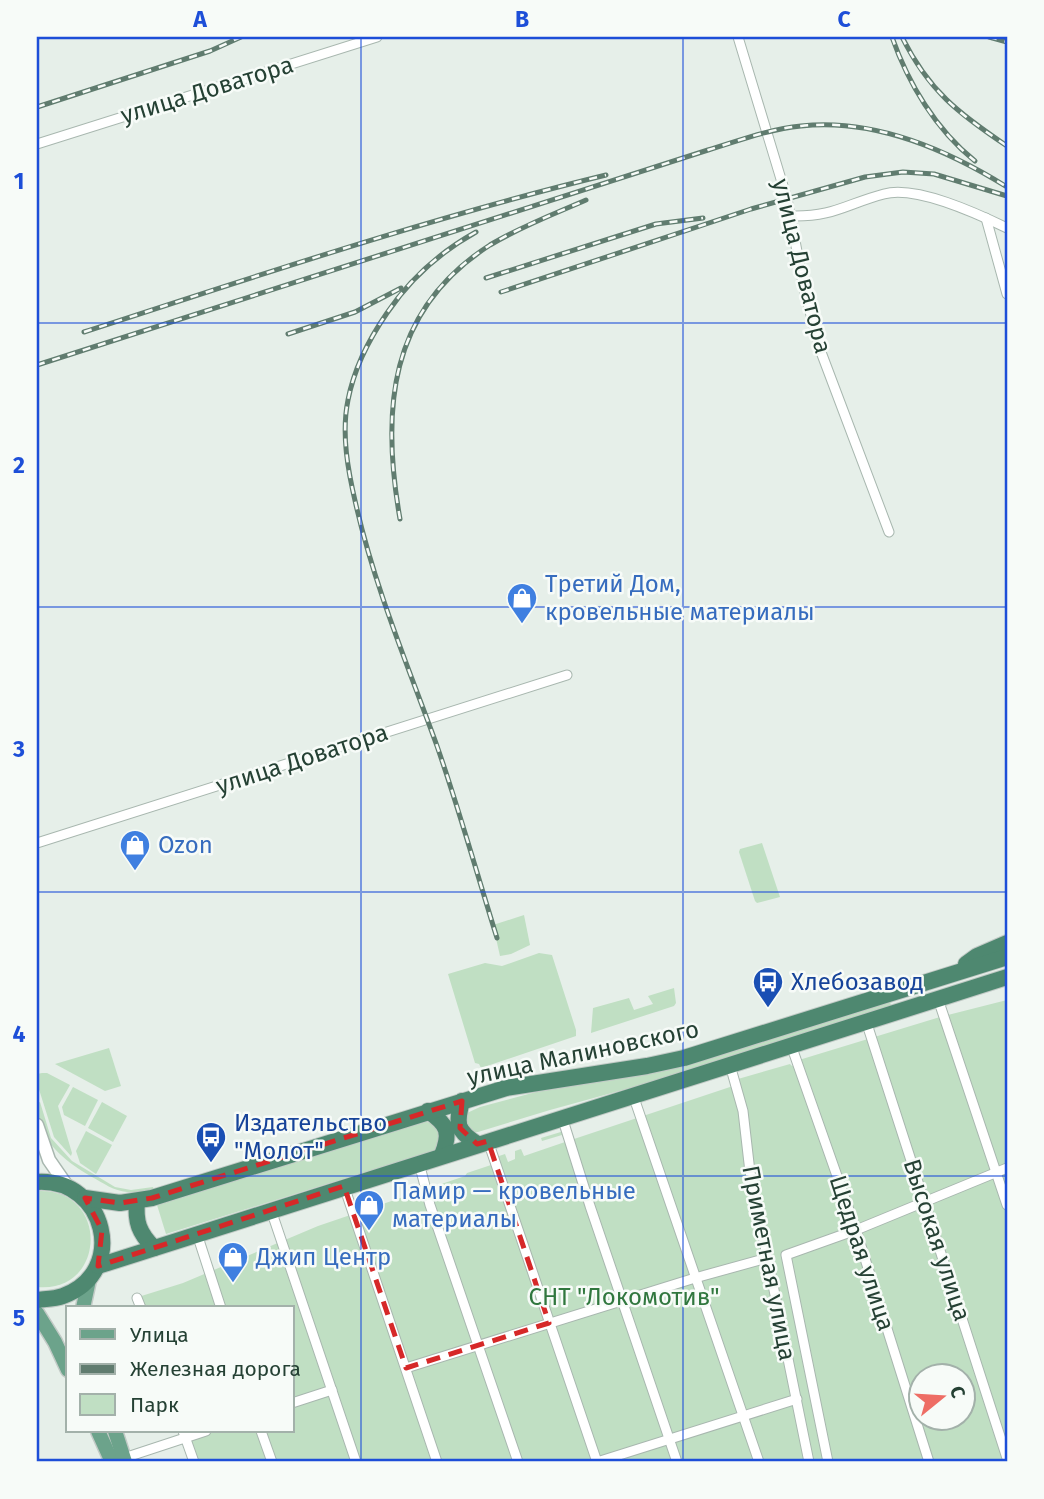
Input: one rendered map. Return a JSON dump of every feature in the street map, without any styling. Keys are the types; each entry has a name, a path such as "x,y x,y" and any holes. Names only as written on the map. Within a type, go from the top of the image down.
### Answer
{"highway":[{"path":"953,975 972,959 1007,943"},
{"name":"улица Малиновского","path":"85,1198 120,1203 137,1202 428,1111 526,1084 684,1058 1007,957"},
{"name":"улица Малиновского","path":"37,1300 61,1297 77,1290 93,1273 153,1248 1007,977"},
{"path":"959,992 984,993 1007,989"},
{"path":"463,1101 458,1116 460,1128 464,1135 483,1142"},
{"path":"428,1111 440,1119 447,1130 447,1144 443,1155"},
{"path":"37,1182 67,1186 93,1207 102,1230 103,1242 93,1273"},
{"path":"137,1202 137,1225 153,1248"}],"main road":[{"path":"84,1306 93,1273"},
{"path":"37,1312 66,1366"},
{"path":"55,1342 66,1333"},
{"path":"99,1432 120,1461"},
{"path":"115,1432 120,1461"}],"street":[{"name":"улица Доватора","path":"37,145 377,37"},
{"name":"улица Доватора","path":"738,37 791,216 805,293 821,352 889,532"},
{"path":"791,216 815,217 830,214 884,194 909,192 986,218 1007,228"},
{"path":"986,218 1007,294"},
{"name":"улица Доватора","path":"37,843 568,675"},
{"path":"938,999 1007,1205"},
{"name":"Высокая улица","path":"866,1021 1007,1458"},
{"name":"Щедрая улица","path":"791,1045 856,1230 929,1462"},
{"name":"Приметная улица","path":"730,1065 743,1111 750,1172 810,1462"},
{"path":"634,1095 759,1462"},
{"path":"562,1117 677,1462"},
{"path":"37,1126 49,1160 67,1186"},
{"path":"483,1142 597,1462 797,1399"},
{"path":"419,1163 430,1205 518,1462"},
{"path":"828,1462 786,1255 856,1230 1007,1168"},
{"path":"344,1186 437,1462"},
{"path":"271,1210 356,1462"},
{"path":"197,1234 220,1306"},
{"path":"406,1368 767,1258"},
{"path":"137,1297 140,1306"},
{"path":"294,1401 332,1390"},
{"path":"261,1432 272,1462"},
{"path":"120,1461 184,1434 194,1462"}],"highlighted area":[{"path":"462,1101 460,1128 477,1144 488,1141 549,1323 406,1368 344,1186 98,1266 102,1230 85,1198 120,1203 152,1198"}],"green space":[{"path":"762,843 780,897 757,903 739,852 740,849"},
{"path":"524,915 530,945 500,956 493,925"},
{"path":"539,953 552,955 576,1036 481,1068 475,1063 448,974 485,963 502,966"},
{"path":"674,988 674,1006 591,1033 593,1008 629,998 634,1010 653,1004 648,996"},
{"name":"СНТ \"Локомотив\"","path":"1007,1000 1007,1462 192,1462 181,1432 294,1432 294,1306 138,1306 135,1298 183,1283 318,1226 465,1176 494,1164 496,1157 505,1154 508,1162 515,1159 515,1151 521,1149 524,1156 565,1142 562,1135 542,1141 541,1138 564,1131 568,1141 739,1084 738,1079 800,1063 799,1060 940,1017"},
{"path":"890,1001 891,1006 630,1088 478,1132 466,1127 467,1113 480,1107 536,1092 616,1079"},
{"path":"109,1048 121,1086 105,1091 55,1064"},
{"path":"47,1073 70,1085 58,1106 71,1156 54,1137 37,1083 37,1074"},
{"path":"73,1087 98,1100 85,1126 64,1115 62,1107"},
{"path":"40,1102 51,1138 72,1161 115,1187 131,1190 153,1187 154,1190 127,1192 118,1190 71,1163 47,1138 38,1116 37,1103"},
{"path":"102,1102 127,1116 113,1142 88,1128"},
{"path":"424,1121 434,1124 441,1133 437,1148 433,1151 166,1234 157,1205"},
{"path":"86,1131 112,1145 96,1174 80,1163 76,1151"},
{"path":"37,1191 61,1194 78,1205 88,1221 91,1240 87,1259 77,1274 60,1285 37,1287"}],"railway":[{"path":"37,107 210,51 241,37"},
{"path":"892,37 906,71 925,105 948,135 975,161"},
{"path":"902,37 934,87 959,111 1007,146"},
{"path":"989,37 1007,42"},
{"path":"37,365 708,150 789,128 828,125 855,127 908,139 959,160 1007,187"},
{"path":"501,292 751,209 865,177 903,172 934,174 1007,196"},
{"path":"84,332 409,229 606,175"},
{"path":"400,519 394,479 393,402 400,366 412,332 430,300 456,271 490,245 586,200"},
{"path":"486,278 656,224 703,218"},
{"path":"476,232 427,267 380,323 354,377 346,413 345,439 353,492 373,566 437,746 497,938"},
{"path":"288,334 355,312 401,288"}],"place":[{"name":"Третий Дом, кровельные материалы","path":"522,625"},
{"name":"Ozon","path":"135,872"},
{"name":"Хлебозавод","path":"768,1009"},
{"name":"Издательство \"Молот\"","path":"211,1164"},
{"name":"Памир — кровельные материалы","path":"369,1232"},
{"name":"Джип Центр","path":"233,1284"}]}
